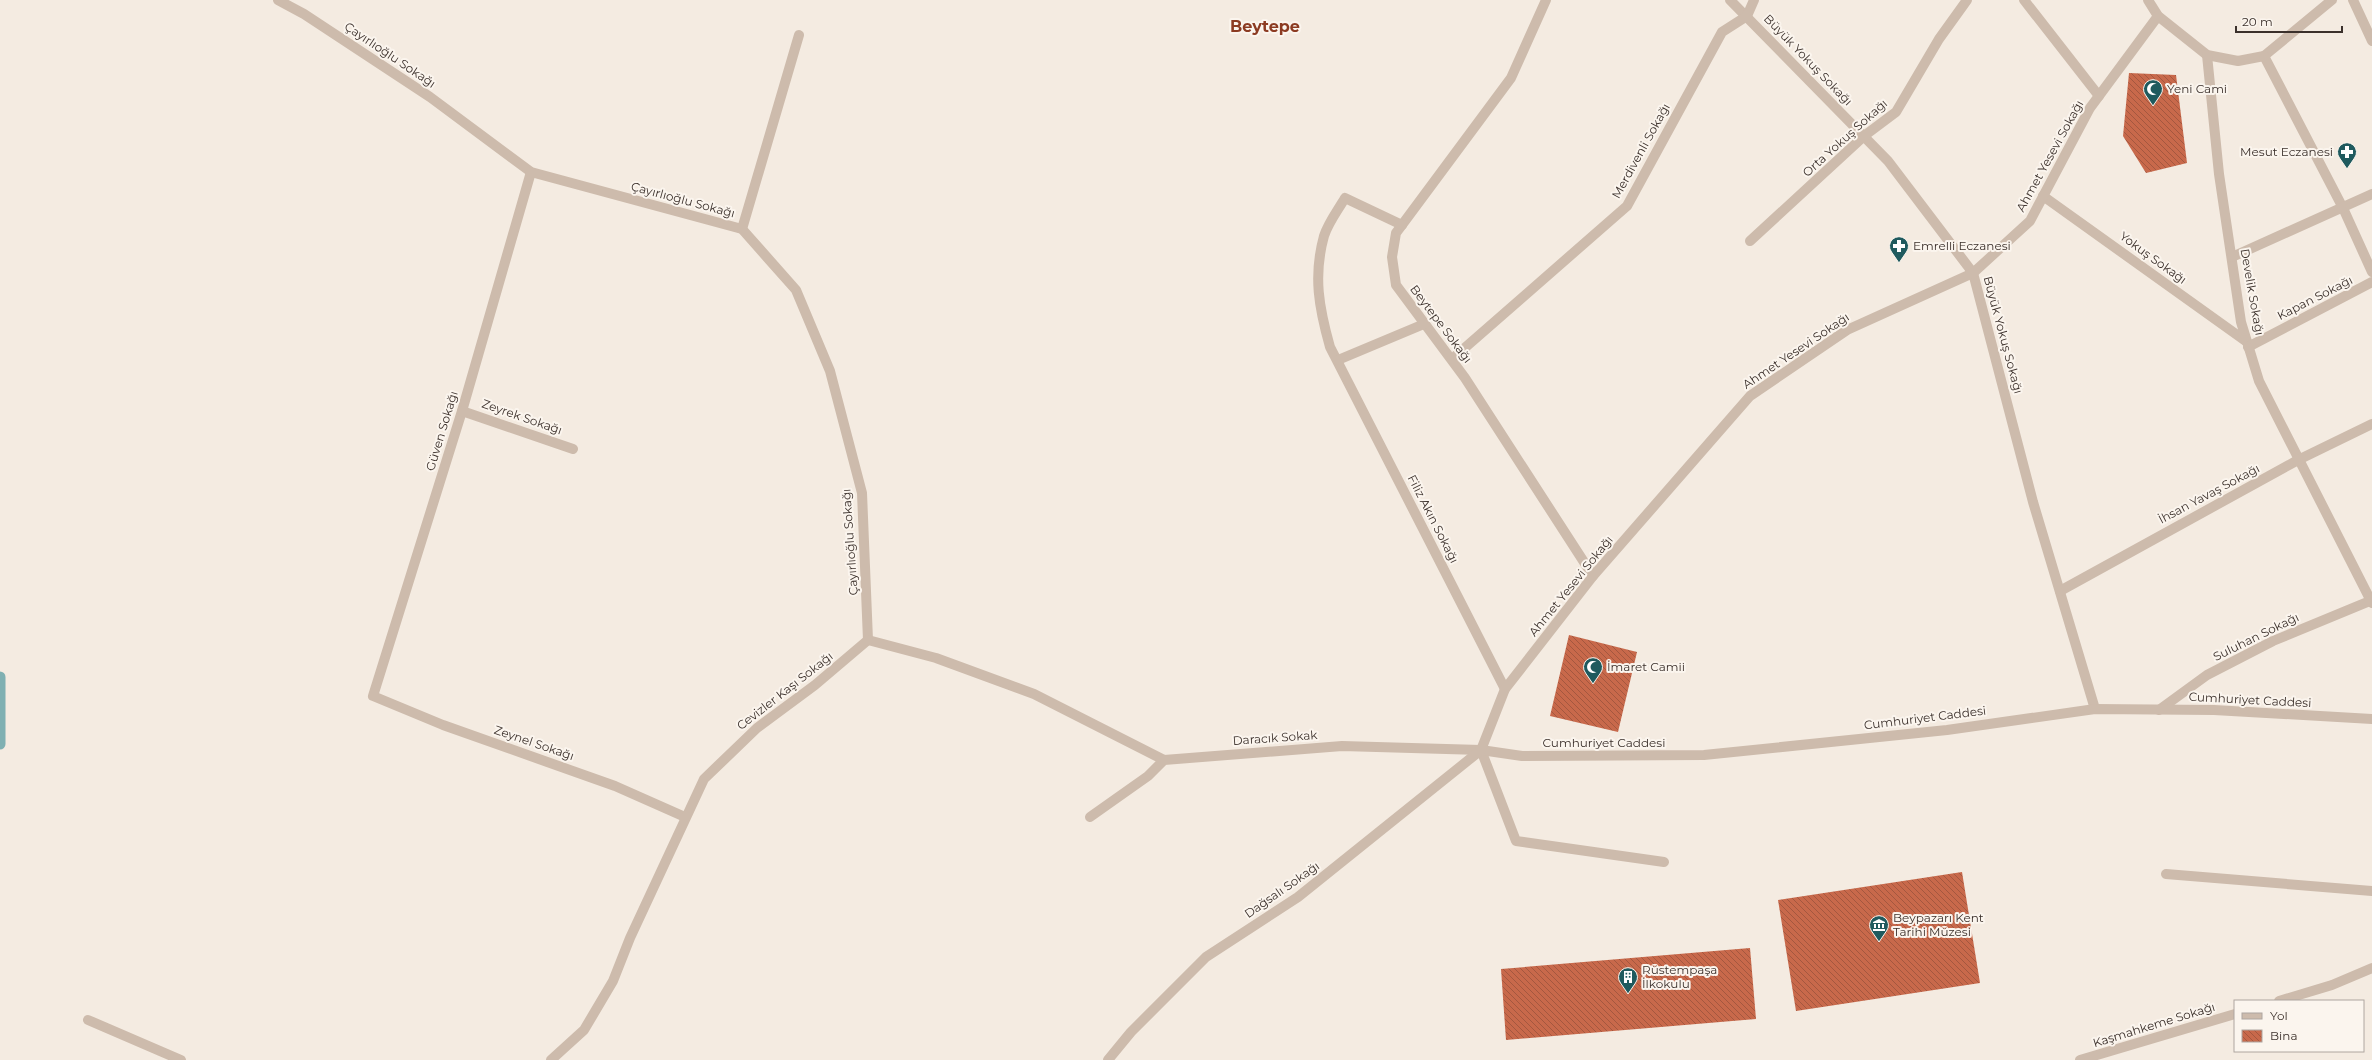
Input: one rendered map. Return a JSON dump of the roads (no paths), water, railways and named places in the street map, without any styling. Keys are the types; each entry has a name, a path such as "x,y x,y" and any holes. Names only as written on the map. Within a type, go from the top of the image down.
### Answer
{"street":[{"name":"Çayırlıoğlu Sokağı","path":"278,0 304,14 430,97 531,172 742,229 796,290 830,371 862,493 868,640"},
{"name":"Beytepe Sokağı","path":"1546,0 1511,78 1396,233 1392,257 1396,285 1424,324 1452,359 1593,576"},
{"name":"Büyük Yokuş Sokağı","path":"1730,0 1888,161 1973,273 2033,502 2095,709"},
{"path":"1747,16 1754,0"},
{"name":"Orta Yokuş Sokağı","path":"1750,241 1864,136 1896,112 1939,39 1967,0"},
{"path":"2024,0 2099,96"},
{"path":"2148,0 2158,16 2207,55 2238,61 2264,56 2332,0"},
{"path":"2353,0 2372,41"},
{"name":"Merdivenli Sokağı","path":"1452,359 1627,206 1722,32 1747,16"},
{"name":"Ahmet Yesevi Sokağı","path":"1481,750 1505,689 1593,576 1750,396 1847,330 1973,273 2030,221 2099,96 2158,16"},
{"path":"742,229 799,35"},
{"name":"Develik Sokağı","path":"2207,55 2219,174 2241,322 2259,381 2298,460 2372,601"},
{"path":"2264,56 2343,208 2372,272"},
{"name":"Güven Sokağı","path":"373,696 462,411 531,172"},
{"path":"2232,257 2372,194"},
{"name":"Yokuş Sokağı","path":"2043,196 2248,344"},
{"name":"Filiz Akın Sokağı","path":"1402,225 1345,198 1325,235 1317,280 1320,310 1330,347 1505,689"},
{"name":"Kapan Sokağı","path":"2248,344 2372,282"},
{"path":"1338,360 1424,324"},
{"name":"Zeyrek Sokağı","path":"462,411 573,448"},
{"name":"İhsan Yavaş Sokağı","path":"2060,591 2298,460 2372,424"},
{"name":"Suluhan Sokağı","path":"2159,710 2207,675 2273,640 2372,601"},
{"path":"868,640 936,658 1034,694 1164,760 1148,776 1090,817"},
{"name":"Cevizler Kaşı Sokağı","path":"551,1060 584,1030 613,981 630,938 704,779 757,728 815,685 868,640"},
{"name":"Zeynel Sokağı","path":"373,696 443,725 615,786 685,817"},
{"name":"Cumhuriyet Caddesi","path":"1481,750 1522,756 1704,755 1947,730 2095,709 2214,710 2372,719"},
{"name":"Daracık Sokak","path":"1164,760 1342,746 1481,750"},
{"path":"1481,750 1516,841 1664,862"},
{"name":"Dağsalı Sokağı","path":"1108,1060 1131,1032 1206,957 1298,898 1481,750"},
{"path":"2166,874 2372,891"},
{"path":"2282,1000 2332,985 2372,968"},
{"name":"Kaşmahkeme Sokağı","path":"2080,1060 2234,1014"},
{"path":"88,1020 181,1060"}],"waterway":[{"path":"0,677 0,744"}],"place":[{"name":"Yeni Cami","path":"2153,106"},
{"name":"Mesut Eczanesi","path":"2347,169"},
{"name":"Emrelli Eczanesi","path":"1899,263"},
{"name":"İmaret Camii","path":"1593,684"},
{"name":"Beypazarı Kent Tarihi Müzesi","path":"1879,942"},
{"name":"Rüstempaşa İlkokulu","path":"1628,994"}],"district":[{"name":"Beytepe","path":"1265,26"}]}
